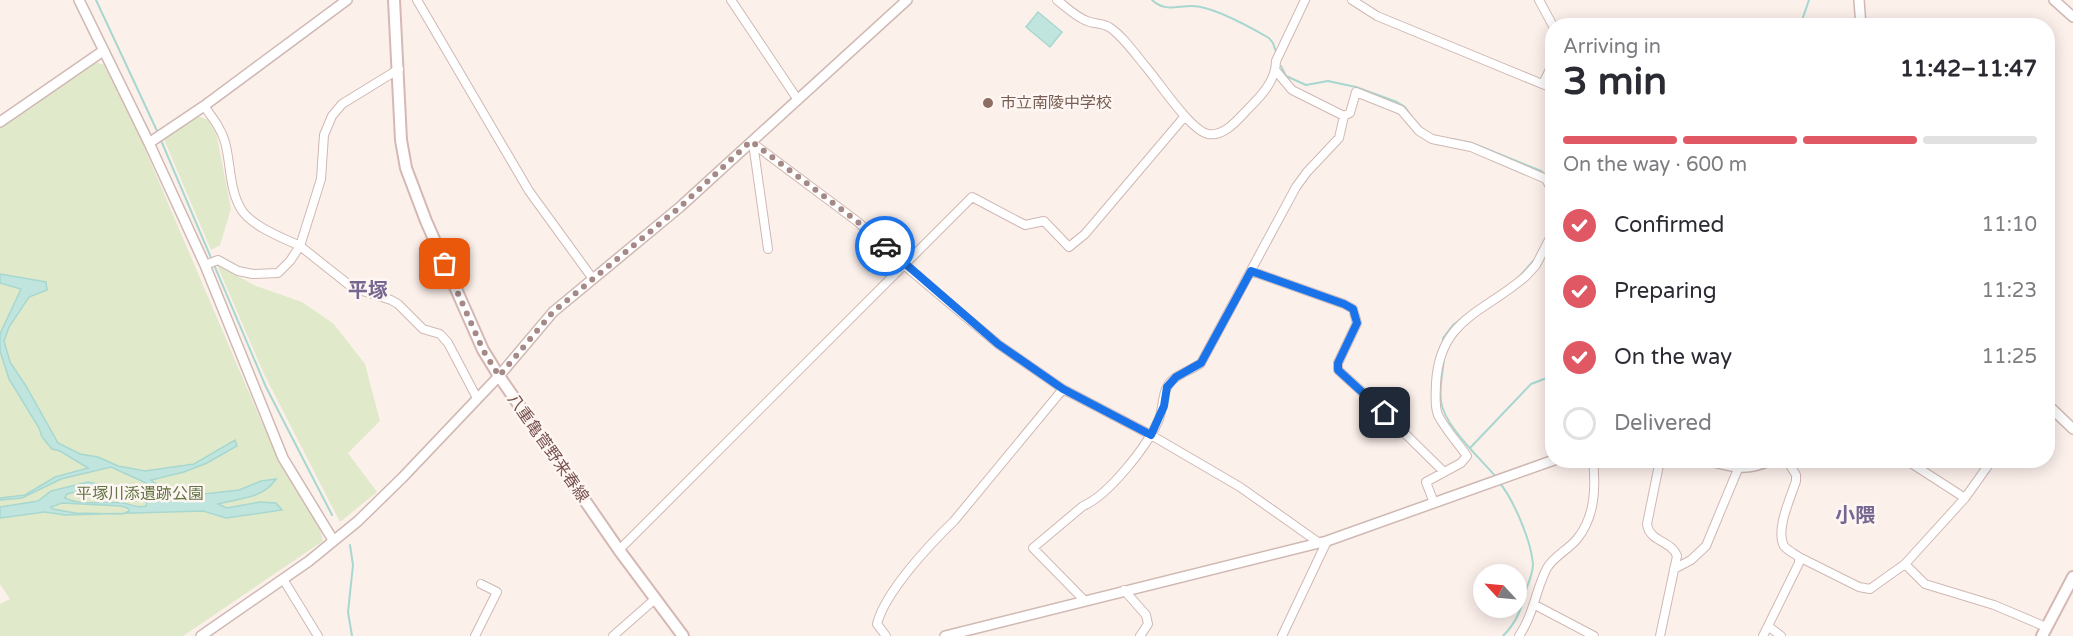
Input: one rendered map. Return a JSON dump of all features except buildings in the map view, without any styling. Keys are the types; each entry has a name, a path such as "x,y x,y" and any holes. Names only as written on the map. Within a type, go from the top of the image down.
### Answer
{"main road":[{"name":"八重亀菅野来春線","path":"394,0 401,140 406,168 426,221 483,350 619,550 683,636"},
{"path":"2044,631 2073,577"}],"street":[{"path":"79,0 103,51 152,140 283,458 333,540"},
{"path":"152,140 204,106 347,0"},
{"path":"417,0 529,191 592,279"},
{"path":"731,0 798,100"},
{"path":"201,636 283,579 358,521 499,376 553,312 680,207 907,0"},
{"path":"1057,0 1080,18 1104,24 1112,29 1185,116 1199,130 1209,134 1220,132 1231,126 1259,98 1276,71 1276,62 1305,0"},
{"path":"1352,0 1377,16 1545,85"},
{"path":"1539,0 1549,18"},
{"path":"1859,0 1860,18"},
{"path":"2054,0 2073,17"},
{"path":"0,122 103,51"},
{"path":"205,265 218,260 238,271 253,274 278,273 290,261 300,246 321,179 324,135 332,117 342,104 399,69"},
{"path":"1276,71 1292,90 1344,116"},
{"path":"1542,84 1545,78"},
{"path":"1344,116 1350,113 1356,92 1401,110 1419,131 1432,139 1471,147 1545,178"},
{"path":"204,106 217,123 224,140 232,186 242,211 255,223 300,246 352,288 391,300 423,329 440,334 448,343 477,398"},
{"path":"619,550 972,197 1025,225 1044,221 1069,247 1084,234 1185,116"},
{"path":"1084,600 1033,548 1113,484 1151,435 1164,406 1167,387 1176,377 1201,363 1296,187 1306,172 1340,138 1344,116"},
{"path":"752,142 768,249"},
{"path":"752,142 858,222 905,266 998,344 1063,389 1151,435 1240,486 1323,542"},
{"path":"1434,503 1426,482 1461,463 1467,456 1438,415 1435,403 1437,367 1447,340 1464,321 1514,287 1526,276 1536,265 1545,248"},
{"path":"1251,271 1353,309 1357,323 1338,363 1338,370 1444,472"},
{"path":"886,636 878,624 879,616 904,576 954,521 1063,389"},
{"path":"2055,412 2073,429"},
{"path":"945,636 1323,542 1545,463"},
{"path":"1519,636 1531,617 1538,591 1550,564 1576,540 1585,528 1592,509 1596,486 1594,468"},
{"path":"1658,468 1647,530 1650,535 1675,551 1677,556 1660,636"},
{"path":"1735,468 1745,468"},
{"path":"1792,468 1796,475 1796,481 1782,524 1785,546 1800,557 1865,589 1877,586 1905,564 1965,498 1986,468"},
{"path":"1918,468 1965,498"},
{"path":"1674,569 1691,560 1706,546 1738,469"},
{"path":"1282,636 1323,542"},
{"path":"1763,636 1800,557"},
{"path":"1905,564 1925,584 1994,605 2044,631"},
{"path":"283,579 318,636"},
{"path":"475,636 497,591 481,584"},
{"path":"1124,590 1146,615 1148,624 1140,636"},
{"path":"613,636 655,599"},
{"path":"1534,605 1594,636"},
{"path":"1768,626 1781,636"}],"green space":[{"name":"平塚川添遺跡公園","path":"96,62 104,65 139,135 261,421 320,530 323,541 183,636 0,636 0,604 10,599 0,584 0,128"},
{"path":"197,116 209,120 217,137 231,209 220,245 211,250 163,137"},
{"path":"217,265 256,286 302,302 334,324 365,364 380,421 348,453 377,492 340,522 264,374"}],"water":[{"path":"1038,12 1062,32 1050,47 1026,27"},
{"path":"0,274 46,282 47,290 29,297 9,327 4,341 10,362 58,443 80,454 98,457 118,466 145,471 194,464 235,440 237,446 207,463 184,472 151,480 163,489 186,496 239,490 261,481 276,479 271,486 257,494 218,504 227,508 260,502 276,503 282,510 226,518 203,511 124,513 129,511 128,508 121,506 62,503 51,507 75,513 109,514 65,515 45,512 0,518 0,507 38,501 51,491 88,482 150,495 157,491 146,483 111,467 61,479 22,498 0,500 0,498 25,495 55,477 88,468 60,451 52,449 42,437 39,428 9,379 0,351 0,334 21,289 0,283","holes":["83,490 116,493 147,502 146,506 139,507 123,503 85,503 65,498 67,494"]}],"waterway":[{"path":"96,0 158,133"},
{"path":"1152,0 1161,6 1171,8 1192,6 1221,13 1269,38 1276,52"},
{"path":"1803,18 1809,0"},
{"path":"1281,66 1286,76 1306,85 1328,81 1356,87 1397,102 1405,107 1412,117"},
{"path":"160,138 266,387 332,515"},
{"path":"1452,139 1472,143 1545,174"},
{"path":"1518,278 1534,260"},
{"path":"1443,343 1443,338 1453,325 1474,309"},
{"path":"1444,358 1440,390 1444,411 1456,431 1496,477"},
{"path":"1470,448 1531,384 1545,379"},
{"path":"1499,482 1521,521 1533,564 1519,613 1503,636"},
{"path":"350,545 353,565 348,612 352,636"}],"way so far":[{"path":"445,264 483,350 499,376 553,312 680,207 751,141 858,222 885,246"}],"place":[{"name":"市立南陵中学校","path":"988,103"}],"district":[{"name":"平塚","path":"368,291"},
{"name":"小隈","path":"1855,516"}],"route":[{"path":"885,246 905,266 998,344 1063,389 1151,435 1164,406 1167,387 1176,377 1201,363 1251,271 1353,309 1356,316 1356,328 1338,363 1338,370 1385,413"}]}
